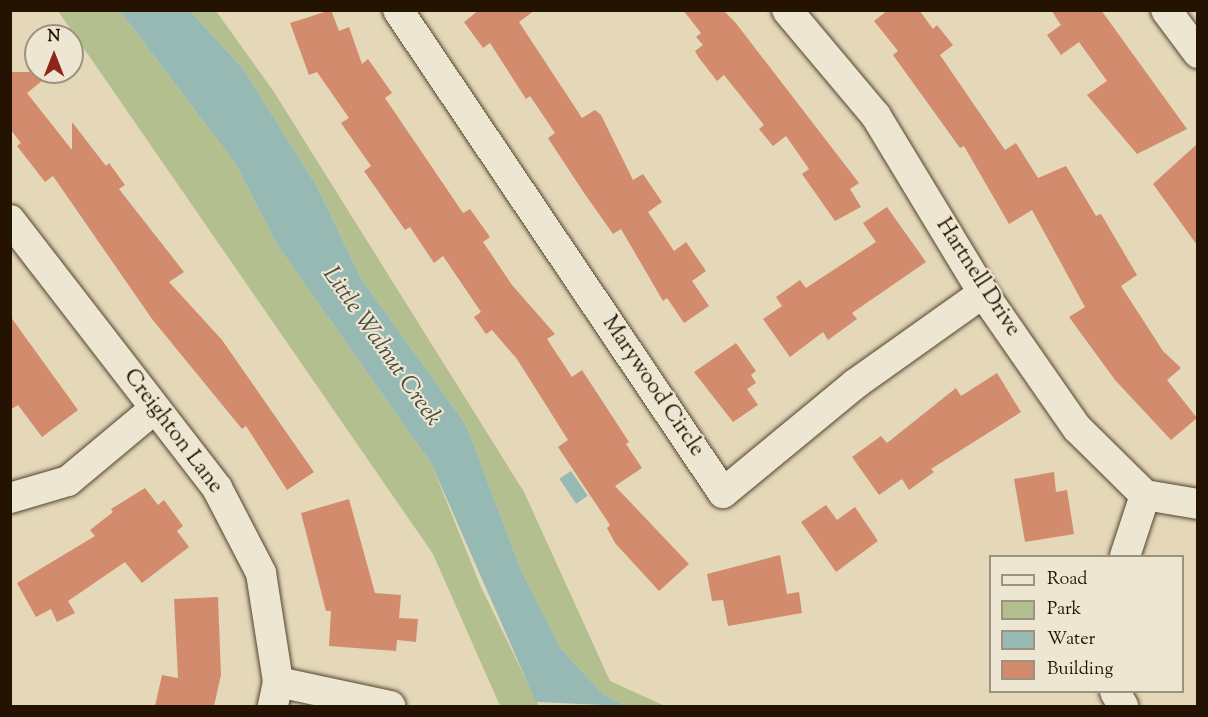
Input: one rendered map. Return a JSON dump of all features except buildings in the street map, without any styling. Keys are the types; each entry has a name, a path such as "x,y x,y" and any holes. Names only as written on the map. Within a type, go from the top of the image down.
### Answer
{"street":[{"name":"Marywood Circle","path":"398,10 723,493 855,384 983,293"},
{"name":"Hartnell Drive","path":"787,10 876,116 983,293 1077,428 1145,495"},
{"path":"1166,10 1197,53"},
{"name":"Creighton Lane","path":"10,220 217,488 261,573 275,694"},
{"path":"10,498 68,481 154,409"},
{"path":"1125,555 1145,495 1197,504"},
{"path":"275,694 390,706"}],"green space":[{"path":"58,11 120,11 235,163 278,246 431,463 481,587 539,706 500,706 433,554 84,49 84,24 67,24"},
{"path":"190,11 216,11 274,92 524,492 610,681 665,706 626,706 604,695 561,649 521,570 466,425 362,280 316,185 244,70"}],"water":[{"name":"Little Walnut Creek","path":"120,11 190,11 244,70 316,185 362,280 466,425 521,570 561,649 604,695 626,706 536,702 431,463 278,246 235,163"},
{"path":"571,471 588,496 576,504 559,479"}]}
